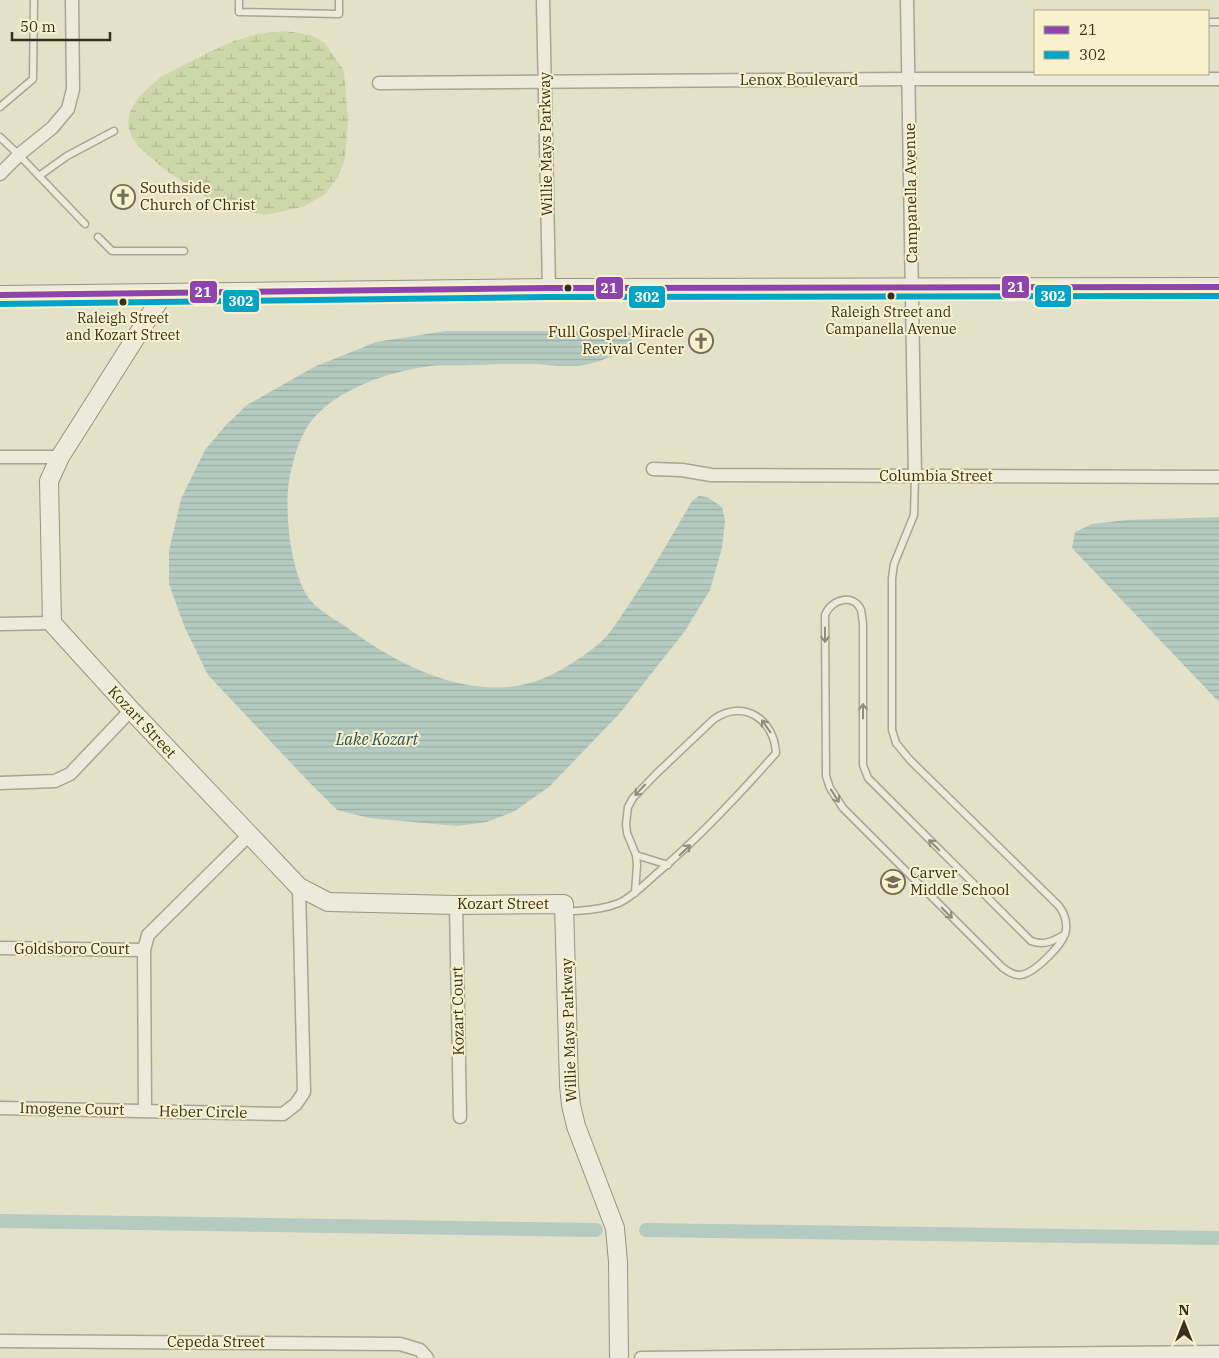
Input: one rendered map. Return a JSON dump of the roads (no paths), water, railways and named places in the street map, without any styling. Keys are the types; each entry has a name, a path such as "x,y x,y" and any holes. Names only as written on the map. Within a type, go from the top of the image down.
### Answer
{"street":[{"path":"0,174 19,154 52,128 68,109 73,89 72,0"},
{"name":"Willie Mays Parkway","path":"543,0 549,288"},
{"name":"Campanella Avenue","path":"907,0 915,476"},
{"name":"Lenox Boulevard","path":"379,83 1219,79"},
{"path":"3,293 549,288 1219,287"},
{"path":"0,624 52,623 49,481 60,457 164,292"},
{"path":"0,457 60,457"},
{"name":"Columbia Street","path":"654,469 682,470 711,475 1219,477"},
{"name":"Kozart Street","path":"52,623 131,710 299,887 328,902 565,908"},
{"path":"0,783 55,781 70,774 131,710"},
{"name":"Heber Circle","path":"249,835 148,934 144,950 144,1110 283,1114 296,1104 304,1092 299,887"},
{"name":"Kozart Court","path":"456,905 460,1117"},
{"name":"Willie Mays Parkway","path":"565,908 571,1105 576,1126 615,1228 618,1262 619,1358"},
{"name":"Goldsboro Court","path":"0,948 144,950"},
{"name":"Imogene Court","path":"0,1108 144,1110"},
{"name":"Cepeda Street","path":"0,1340 400,1344 420,1350 427,1358"},
{"path":"641,1358 1219,1352"}],"lane":[{"path":"0,107 33,79 34,0"},
{"path":"239,0 239,12 339,14 339,0"},
{"path":"39,176 67,156 114,131"},
{"path":"0,137 19,154 85,224"},
{"path":"98,237 112,252 184,251"},
{"path":"915,476 914,515 894,564 892,578 892,730 896,743 910,760 1058,905 1065,916 1065,934 1064,938 1032,971 1023,975 1014,974 1003,968 835,799 826,776 825,615 831,605 838,601 846,600 853,602 860,608 863,622 863,765 868,778 1030,941 1044,944 1065,934"},
{"path":"565,908 602,908 620,902 634,893 668,865 710,825 776,753 768,726 759,717 747,712 723,713 714,719 633,798 628,807 626,824 627,833 636,855 637,865 634,893"},
{"path":"636,855 668,865"}],"water":[{"name":"Lake Kozart","path":"446,331 628,331 633,334 630,344 625,350 588,364 578,366 533,364 441,365 410,369 364,384 335,399 323,409 308,425 292,465 288,494 288,526 298,577 311,601 327,615 392,657 418,670 445,680 473,686 501,687 528,683 555,673 569,665 606,637 646,578 692,501 699,496 707,497 722,507 725,520 722,548 710,590 685,631 621,712 550,786 515,811 487,822 457,826 369,818 337,810 208,675 185,628 169,584 169,551 181,499 205,450 226,425 247,405 314,367 376,342"},
{"path":"1219,517 1219,702 1072,548 1075,532 1092,524 1127,520"}],"waterway":[{"path":"0,1221 596,1230"},
{"path":"646,1230 1219,1238"}],"place":[{"name":"Southside Church of Christ","path":"123,197"},
{"name":"Raleigh Street and Campanella Avenue","path":"891,296"},
{"name":"Raleigh Street and Kozart Street","path":"123,302"},
{"name":"Full Gospel Miracle Revival Center","path":"701,341"},
{"name":"Carver Middle School","path":"893,882"}]}
